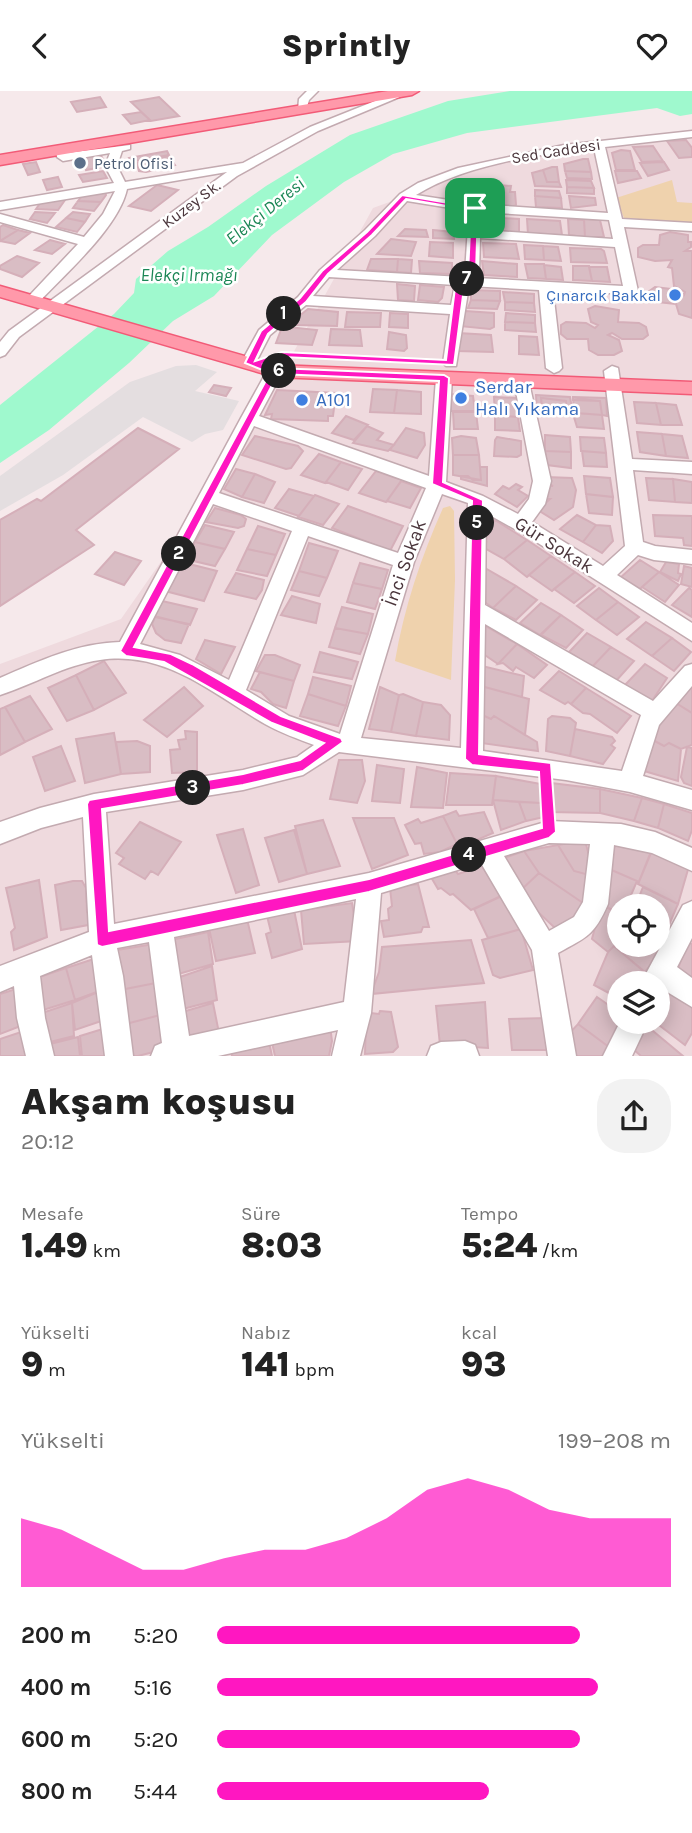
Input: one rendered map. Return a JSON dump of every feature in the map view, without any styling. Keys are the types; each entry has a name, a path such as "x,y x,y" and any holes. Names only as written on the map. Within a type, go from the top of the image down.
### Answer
{"main road":[{"path":"0,154 408,92"},
{"path":"0,160 60,150 120,145 238,119"},
{"path":"3,289 215,356 275,371 554,368 692,389"},
{"path":"253,364 282,355 447,370 522,381 692,375"}],"street":[{"path":"302,108 304,99 313,91"},
{"name":"Kuzey Sk.","path":"0,352 7,335 58,307 247,165 314,129 408,92"},
{"name":"Sed Caddesi","path":"253,364 264,333 303,300 325,273 370,233 404,197 422,187 513,158 599,144 692,134"},
{"path":"325,273 631,291 599,144"},
{"path":"34,299 109,214 121,194 121,185 111,166 120,145"},
{"path":"0,206 247,165"},
{"path":"404,197 475,208 692,227"},
{"name":"İnci Sokak","path":"342,744 404,562 437,484 447,370 460,288 472,273 475,208"},
{"path":"0,218 85,242"},
{"path":"474,234 620,243"},
{"path":"546,286 554,368"},
{"path":"303,300 457,310"},
{"path":"126,651 211,496 275,371"},
{"path":"604,576 628,556 634,546 614,378"},
{"path":"520,523 534,509 541,495 542,481 522,381"},
{"name":"Gür Sokak","path":"249,418 477,500 520,523 692,633"},
{"path":"623,464 692,468"},
{"path":"211,496 404,562"},
{"path":"472,759 477,500"},
{"path":"234,694 302,529"},
{"path":"634,546 654,553 692,557"},
{"path":"475,609 656,713"},
{"path":"0,687 79,656 106,651 166,657 277,720 342,744 546,767 630,782 692,800"},
{"path":"630,782 649,721 692,672"},
{"path":"0,833 40,818 94,804 243,780 303,765 342,744"},
{"path":"94,804 102,939 110,976 119,1056"},
{"path":"0,979 102,939 369,885 549,832 603,834 656,843 692,860"},
{"path":"544,947 583,926 595,904 603,834"},
{"path":"486,850 544,947 562,1056"},
{"path":"346,1056 357,1013 369,921 369,885"},
{"path":"660,971 692,913"},
{"path":"160,926 173,1055 242,1036 357,1013"},
{"path":"26,968 31,1018 40,1056"},
{"path":"670,983 692,994"},
{"path":"617,1056 628,1034"},
{"path":"441,1056 465,1055"}],"path":[{"path":"546,767 549,832"}],"shaded area":[{"path":"692,138 692,1056 0,1056 0,664 121,619 243,444 373,208 530,151"},
{"path":"672,180 677,202 692,203 692,223 624,218 616,198"},
{"path":"196,365 217,372 195,391 239,401 223,430 205,434 192,442 143,417 63,475 0,511 0,476 130,382 176,366"},
{"path":"450,506 454,511 455,580 451,680 395,661 408,602 427,545 443,508"}],"water":[{"name":"Elekçi Irmağı","path":"510,91 692,91 692,114 680,116 657,108 467,133 393,154 344,182 272,235 214,296 173,321 129,363 49,430 0,463 0,405 114,314 134,293 136,279 168,251 208,227 266,186 350,135 448,101"}],"building":[{"path":"100,97 106,107 77,112 71,102"},
{"path":"159,97 179,116 151,121 131,102"},
{"path":"141,112 150,120 131,124 123,115"},
{"path":"686,140 692,148 692,157 679,158 667,141"},
{"path":"653,146 663,161 642,162 633,147"},
{"path":"167,151 169,155 131,162 129,158"},
{"path":"630,151 635,170 616,170 612,153"},
{"path":"99,152 107,166 86,170 79,155"},
{"path":"169,156 175,165 146,172 139,171 137,163"},
{"path":"588,159 591,172 565,171 564,164"},
{"path":"36,162 40,172 28,175 23,164"},
{"path":"664,162 669,170 648,176 640,163"},
{"path":"557,167 559,182 547,182 543,170"},
{"path":"543,170 547,182 559,182 561,187 535,186 532,173"},
{"path":"103,171 107,178 83,182 79,175"},
{"path":"565,171 591,172 592,179 567,178"},
{"path":"615,171 637,171 641,178 618,183"},
{"path":"58,177 62,187 47,190 43,180"},
{"path":"566,180 591,181 594,188 567,187"},
{"path":"157,185 178,190 151,211 129,206"},
{"path":"499,185 511,186 510,192 515,192 516,205 510,208 476,205 462,200"},
{"path":"567,187 594,188 594,194 567,193"},
{"path":"535,190 559,191 561,198 535,196"},
{"path":"105,192 101,202 78,201 82,196"},
{"path":"535,196 561,198 562,208 536,207"},
{"path":"569,196 595,198 596,205 571,208"},
{"path":"65,200 58,210 36,209 41,202"},
{"path":"78,201 101,202 94,211 73,208"},
{"path":"35,212 55,213 47,223 30,219"},
{"path":"73,212 90,214 85,222 66,218"},
{"path":"66,218 85,222 77,232 56,227"},
{"path":"485,218 502,218 502,233 484,231"},
{"path":"502,218 519,219 519,234 502,233"},
{"path":"527,219 560,221 562,235 528,234"},
{"path":"568,219 584,220 585,237 569,235"},
{"path":"584,219 600,220 604,237 585,237"},
{"path":"3,225 18,230 0,241 0,227"},
{"path":"405,229 426,230 428,237 398,236"},
{"path":"18,230 30,233 15,244 0,241"},
{"path":"433,230 453,232 454,239 433,238"},
{"path":"670,232 688,235 688,242 691,242 691,247 685,251 692,251 692,318 679,314 676,304 657,302 649,298 648,292 655,287 671,289 684,295 685,292 674,286 672,268 668,267 672,260 655,261 638,257 638,248 643,245 659,245 660,235"},
{"path":"391,239 416,242 411,256 377,254"},
{"path":"50,240 65,244 52,254 35,250"},
{"path":"430,242 453,243 453,258 429,256"},
{"path":"483,243 516,244 519,259 484,257"},
{"path":"524,245 543,246 544,260 525,259"},
{"path":"543,246 558,247 561,261 544,260"},
{"path":"570,248 601,249 607,263 571,262"},
{"path":"17,256 39,263 22,277 0,269 0,266"},
{"path":"371,259 398,259 397,272 367,270"},
{"path":"398,259 412,260 411,273 397,272"},
{"path":"419,261 452,263 452,274 420,273"},
{"path":"482,261 517,264 517,277 484,275"},
{"path":"525,264 544,264 546,279 528,278"},
{"path":"544,265 561,267 563,280 546,279"},
{"path":"573,266 589,266 592,281 573,280"},
{"path":"589,267 607,267 610,282 592,281"},
{"path":"397,284 415,286 414,301 398,300"},
{"path":"420,285 444,287 442,298 438,302 418,300"},
{"path":"471,290 500,291 500,301 471,300"},
{"path":"503,292 534,294 534,303 505,302"},
{"path":"471,300 500,301 497,309 468,308"},
{"path":"505,302 534,303 535,312 505,310"},
{"path":"595,306 619,310 618,322 639,323 646,327 648,335 643,339 622,339 612,333 608,335 619,340 622,351 614,355 598,355 589,350 588,339 567,339 561,334 561,325 566,322 586,323 595,328 598,325 591,322 588,309"},
{"path":"308,309 338,312 337,326 293,325 293,321"},
{"path":"465,311 494,313 494,327 490,329 459,326"},
{"path":"347,312 381,313 380,327 345,327"},
{"path":"390,313 408,314 408,328 389,327"},
{"path":"506,313 535,315 535,323 505,322"},
{"path":"505,322 535,323 536,332 505,330"},
{"path":"288,327 317,330 312,345 276,343 281,330"},
{"path":"331,329 360,330 362,346 329,345"},
{"path":"389,332 406,335 407,348 404,351 387,349"},
{"path":"458,333 491,335 493,352 457,351"},
{"path":"519,336 537,337 539,355 519,354"},
{"path":"214,385 231,388 226,396 209,392"},
{"path":"373,389 397,390 394,413 370,412"},
{"path":"277,390 336,393 333,416 328,416 328,421 271,419 272,414 265,415"},
{"path":"397,390 421,392 421,414 394,413"},
{"path":"448,394 473,396 475,411 451,411"},
{"path":"536,395 570,397 573,414 567,414 566,401 541,398 543,415 537,414"},
{"path":"494,397 517,398 518,417 495,415"},
{"path":"573,397 606,398 607,416 602,415 600,401 573,400"},
{"path":"541,398 566,401 567,414 542,412"},
{"path":"573,400 600,401 602,415 575,413"},
{"path":"634,402 656,403 661,425 637,423"},
{"path":"656,403 676,405 682,425 661,425"},
{"path":"453,412 476,412 478,429 454,429"},
{"path":"573,414 602,415 604,429 577,427"},
{"path":"495,415 518,417 520,431 495,430"},
{"path":"346,416 368,425 354,440 332,433"},
{"path":"367,426 383,433 377,440 394,445 388,451 353,443"},
{"path":"138,428 179,449 76,530 94,545 0,606 0,520 37,499 41,501"},
{"path":"406,428 424,433 425,445 417,458 390,450"},
{"path":"637,432 662,434 666,456 640,452"},
{"path":"662,434 682,436 688,458 666,456"},
{"path":"545,435 570,437 571,452 545,451"},
{"path":"255,436 298,446 303,451 291,468 286,469 242,455"},
{"path":"497,437 521,441 521,455 494,456"},
{"path":"580,437 604,438 606,453 581,451"},
{"path":"452,438 476,438 479,455 453,455"},
{"path":"545,451 571,452 571,468 547,465"},
{"path":"582,451 606,453 607,467 584,466"},
{"path":"319,454 341,462 325,483 301,475"},
{"path":"453,455 479,455 481,480 453,475"},
{"path":"341,462 362,469 348,490 326,482"},
{"path":"480,467 487,467 487,486 461,479 461,476 468,476 473,480 481,480"},
{"path":"236,469 255,474 242,497 224,489"},
{"path":"376,471 402,480 386,502 359,493"},
{"path":"255,474 275,482 264,503 242,497"},
{"path":"584,476 610,478 613,497 586,494"},
{"path":"546,477 572,478 576,490 573,507 554,520 538,510 550,499 546,499 549,486 553,486 546,483"},
{"path":"646,478 673,479 675,502 649,500"},
{"path":"673,479 692,482 692,503 675,502"},
{"path":"401,481 421,488 410,508 387,501"},
{"path":"516,484 522,487 518,490 528,496 517,507 495,494 503,486 509,489"},
{"path":"289,489 314,496 299,516 275,508"},
{"path":"586,494 613,497 612,515 589,513"},
{"path":"315,495 339,504 323,525 298,517"},
{"path":"348,506 403,526 390,551 332,528"},
{"path":"215,508 241,515 246,519 244,526 238,528 206,522"},
{"path":"577,515 596,525 583,542 560,529"},
{"path":"653,515 692,516 692,546 684,545 683,538 655,536"},
{"path":"495,520 527,540 504,559 481,546 486,542 482,540 482,528"},
{"path":"205,525 234,532 225,549 195,542"},
{"path":"596,525 610,526 613,541 602,553 583,542"},
{"path":"258,526 285,534 276,555 247,549"},
{"path":"527,540 551,556 527,577 504,559"},
{"path":"195,542 225,549 215,566 185,559"},
{"path":"309,543 338,551 327,578 299,571"},
{"path":"247,549 276,555 267,576 237,570"},
{"path":"115,552 141,561 124,585 95,574"},
{"path":"551,556 575,572 552,591 529,575"},
{"path":"640,560 659,572 640,589 621,577"},
{"path":"181,562 217,571 204,601 165,591"},
{"path":"666,562 679,564 678,573 681,574 678,581 660,572"},
{"path":"360,563 388,570 382,589 353,583"},
{"path":"684,566 692,568 692,587 681,584"},
{"path":"485,568 516,586 493,608 479,598"},
{"path":"299,571 327,578 319,596 291,590"},
{"path":"575,572 595,586 574,603 554,589"},
{"path":"659,572 679,585 665,602 642,587"},
{"path":"236,573 264,580 256,599 225,592"},
{"path":"353,583 382,589 375,609 347,602"},
{"path":"516,586 537,600 516,620 493,608"},
{"path":"599,588 618,602 596,620 577,606"},
{"path":"689,588 692,590 692,617 672,605"},
{"path":"292,596 320,604 316,623 281,615"},
{"path":"162,601 197,609 190,625 154,616"},
{"path":"618,602 639,617 617,635 596,620"},
{"path":"541,603 561,615 540,635 520,623"},
{"path":"342,607 373,614 368,634 335,628"},
{"path":"561,615 583,630 566,648 541,635"},
{"path":"155,617 189,624 181,643 165,640 156,633 152,624"},
{"path":"646,622 672,638 652,656 627,639"},
{"path":"482,624 517,644 498,664 479,651"},
{"path":"335,628 368,634 360,654 329,647"},
{"path":"587,633 611,647 592,667 569,652"},
{"path":"672,638 691,652 674,671 652,656"},
{"path":"205,640 235,647 221,674 196,659"},
{"path":"517,644 547,665 534,678 516,667 513,671 503,663 498,664"},
{"path":"611,647 634,661 616,681 592,667"},
{"path":"320,652 358,662 352,679 314,672"},
{"path":"265,655 275,655 300,665 294,681 256,671"},
{"path":"104,661 126,693 94,710 76,675"},
{"path":"645,664 667,678 652,701 624,686"},
{"path":"482,666 524,676 522,697 481,686"},
{"path":"559,671 586,688 571,704 565,704 540,690"},
{"path":"260,672 294,681 286,708 273,704 261,692 251,689"},
{"path":"76,675 94,710 67,721 48,688"},
{"path":"313,677 351,686 346,706 308,694"},
{"path":"692,683 692,713 676,703"},
{"path":"481,686 529,699 525,735 494,716 491,719 480,714"},
{"path":"184,687 203,706 167,737 144,720"},
{"path":"380,687 399,695 391,732 369,729"},
{"path":"586,688 631,716 617,733 571,704"},
{"path":"308,694 346,706 338,726 300,716"},
{"path":"399,695 423,702 416,736 391,732"},
{"path":"30,696 52,729 25,742 5,707"},
{"path":"423,702 441,705 450,715 449,740 416,736"},
{"path":"676,703 692,713 692,745 681,749 669,743 664,746 648,737"},
{"path":"5,707 25,742 0,755 0,709"},
{"path":"480,714 491,719 494,716 537,742 538,751 481,743"},
{"path":"552,716 570,718 576,723 570,756 546,751 548,719"},
{"path":"575,729 612,737 615,741 611,745 615,748 603,764 570,756"},
{"path":"185,731 197,732 197,772 172,773 170,750 180,749 178,740 186,739"},
{"path":"114,733 121,774 85,783 76,739"},
{"path":"651,739 664,746 669,743 681,749 678,781 644,771"},
{"path":"137,741 150,746 150,772 121,774 116,742"},
{"path":"61,746 75,781 45,791 33,757"},
{"path":"687,747 692,748 692,786 684,783 681,777"},
{"path":"339,760 362,760 365,781 357,803 330,799"},
{"path":"377,765 404,769 400,803 372,801"},
{"path":"417,767 447,773 443,808 411,807"},
{"path":"450,773 496,776 492,805 446,805"},
{"path":"496,776 541,784 541,803 493,800"},
{"path":"551,783 600,789 600,813 550,812"},
{"path":"600,789 642,798 634,821 600,813"},
{"path":"642,798 664,804 658,828 634,821"},
{"path":"493,800 519,802 526,821 501,830"},
{"path":"519,802 541,803 544,817 526,821"},
{"path":"664,804 692,813 692,830 688,841 658,828"},
{"path":"456,811 459,816 484,812 493,833 463,846 457,844 443,816"},
{"path":"443,816 457,844 440,852 424,854 421,843 415,844 405,825 418,819 421,823"},
{"path":"353,818 394,818 408,855 372,869"},
{"path":"323,820 340,866 307,874 295,826"},
{"path":"140,822 181,842 158,875 151,871 145,879 119,864 124,858 116,853"},
{"path":"243,829 259,885 236,893 217,835"},
{"path":"294,830 307,874 279,882 265,838"},
{"path":"585,840 593,876 574,871 558,845"},
{"path":"616,843 651,853 639,882 607,868"},
{"path":"558,845 574,871 593,876 583,903 539,873 524,851"},
{"path":"652,849 689,866 678,904 670,900 670,894 658,894 638,884"},
{"path":"524,851 539,873 520,891 498,859 505,854 507,857"},
{"path":"480,863 501,896 471,910 453,894 438,889 431,877 455,870 458,874 467,871 466,866"},
{"path":"607,868 637,881 632,894 607,894 607,907 601,904"},
{"path":"539,873 583,903 571,926 556,929 520,895 520,891"},
{"path":"39,880 47,937 14,950 11,932 15,928 6,888"},
{"path":"82,881 86,888 87,912 91,917 88,925 61,930 55,885"},
{"path":"418,884 429,927 423,927 421,932 384,937 381,921 389,920 388,909 392,906 390,888"},
{"path":"643,887 657,894 640,894"},
{"path":"506,894 521,929 488,938 474,909"},
{"path":"670,900 678,904 670,923"},
{"path":"352,903 358,941 304,944 301,910"},
{"path":"607,908 607,951 592,939 598,916"},
{"path":"294,910 302,949 272,958 266,934 271,932 267,916"},
{"path":"247,919 255,953 216,961 209,928"},
{"path":"521,929 533,970 500,978 493,975 482,940"},
{"path":"208,932 213,964 175,975 171,940"},
{"path":"471,940 484,983 371,994 379,972 382,947"},
{"path":"688,942 692,944 692,985 676,974"},
{"path":"154,944 161,982 120,990 111,951"},
{"path":"607,954 607,957 627,957 643,971 607,971 607,992 594,985"},
{"path":"100,957 105,989 75,1000 66,968"},
{"path":"627,957 658,957 644,971"},
{"path":"212,966 217,1000 183,1009 177,978"},
{"path":"66,968 75,1000 37,1012 34,979"},
{"path":"161,982 164,1014 122,1025 120,990"},
{"path":"19,988 23,1025 0,1034 0,994"},
{"path":"105,989 110,1018 75,1030 72,1003"},
{"path":"670,990 692,1004 692,1033 685,1045 670,1034"},
{"path":"597,997 607,1004 607,1034 616,1034 609,1047 578,1024"},
{"path":"485,1002 488,1048 440,1045 436,1006"},
{"path":"72,1003 74,1036 42,1044 36,1015"},
{"path":"213,1003 219,1033 184,1043 179,1013"},
{"path":"380,1011 391,1012 398,1047 393,1052 365,1054 366,1020 371,1013 379,1014"},
{"path":"164,1014 169,1048 138,1056 122,1056 122,1025"},
{"path":"547,1018 553,1050 512,1050 509,1019"},
{"path":"578,1024 609,1047 609,1056 571,1056 567,1036"},
{"path":"330,1026 332,1041 329,1056 275,1056 271,1038"},
{"path":"109,1027 114,1056 82,1056 80,1036"},
{"path":"24,1031 30,1056 0,1056 0,1039"},
{"path":"642,1034 657,1034 683,1056 641,1056 633,1049"},
{"path":"78,1037 80,1056 52,1056 50,1044"},
{"path":"268,1037 272,1056 232,1056 231,1048"}],"place":[{"name":"Petrol Ofisi","path":"80,163"},
{"name":"Çınarcık Bakkal","path":"675,295"},
{"name":"Serdar Halı Yıkama","path":"461,398"},
{"name":"A101","path":"302,400"}],"route":[{"path":"475,208 404,197 370,233 325,273 303,300 264,333 249,363 275,371 211,496 126,651 166,657 188,667 277,720 336,742 303,765 243,780 94,804 102,939 369,885 549,832 546,767 472,759 477,500 437,484 444,378 275,371 256,364 282,355 451,363 460,288 472,273 475,208"}],"water label":[{"name":"Elekçi Deresi","path":"265,211"}]}
